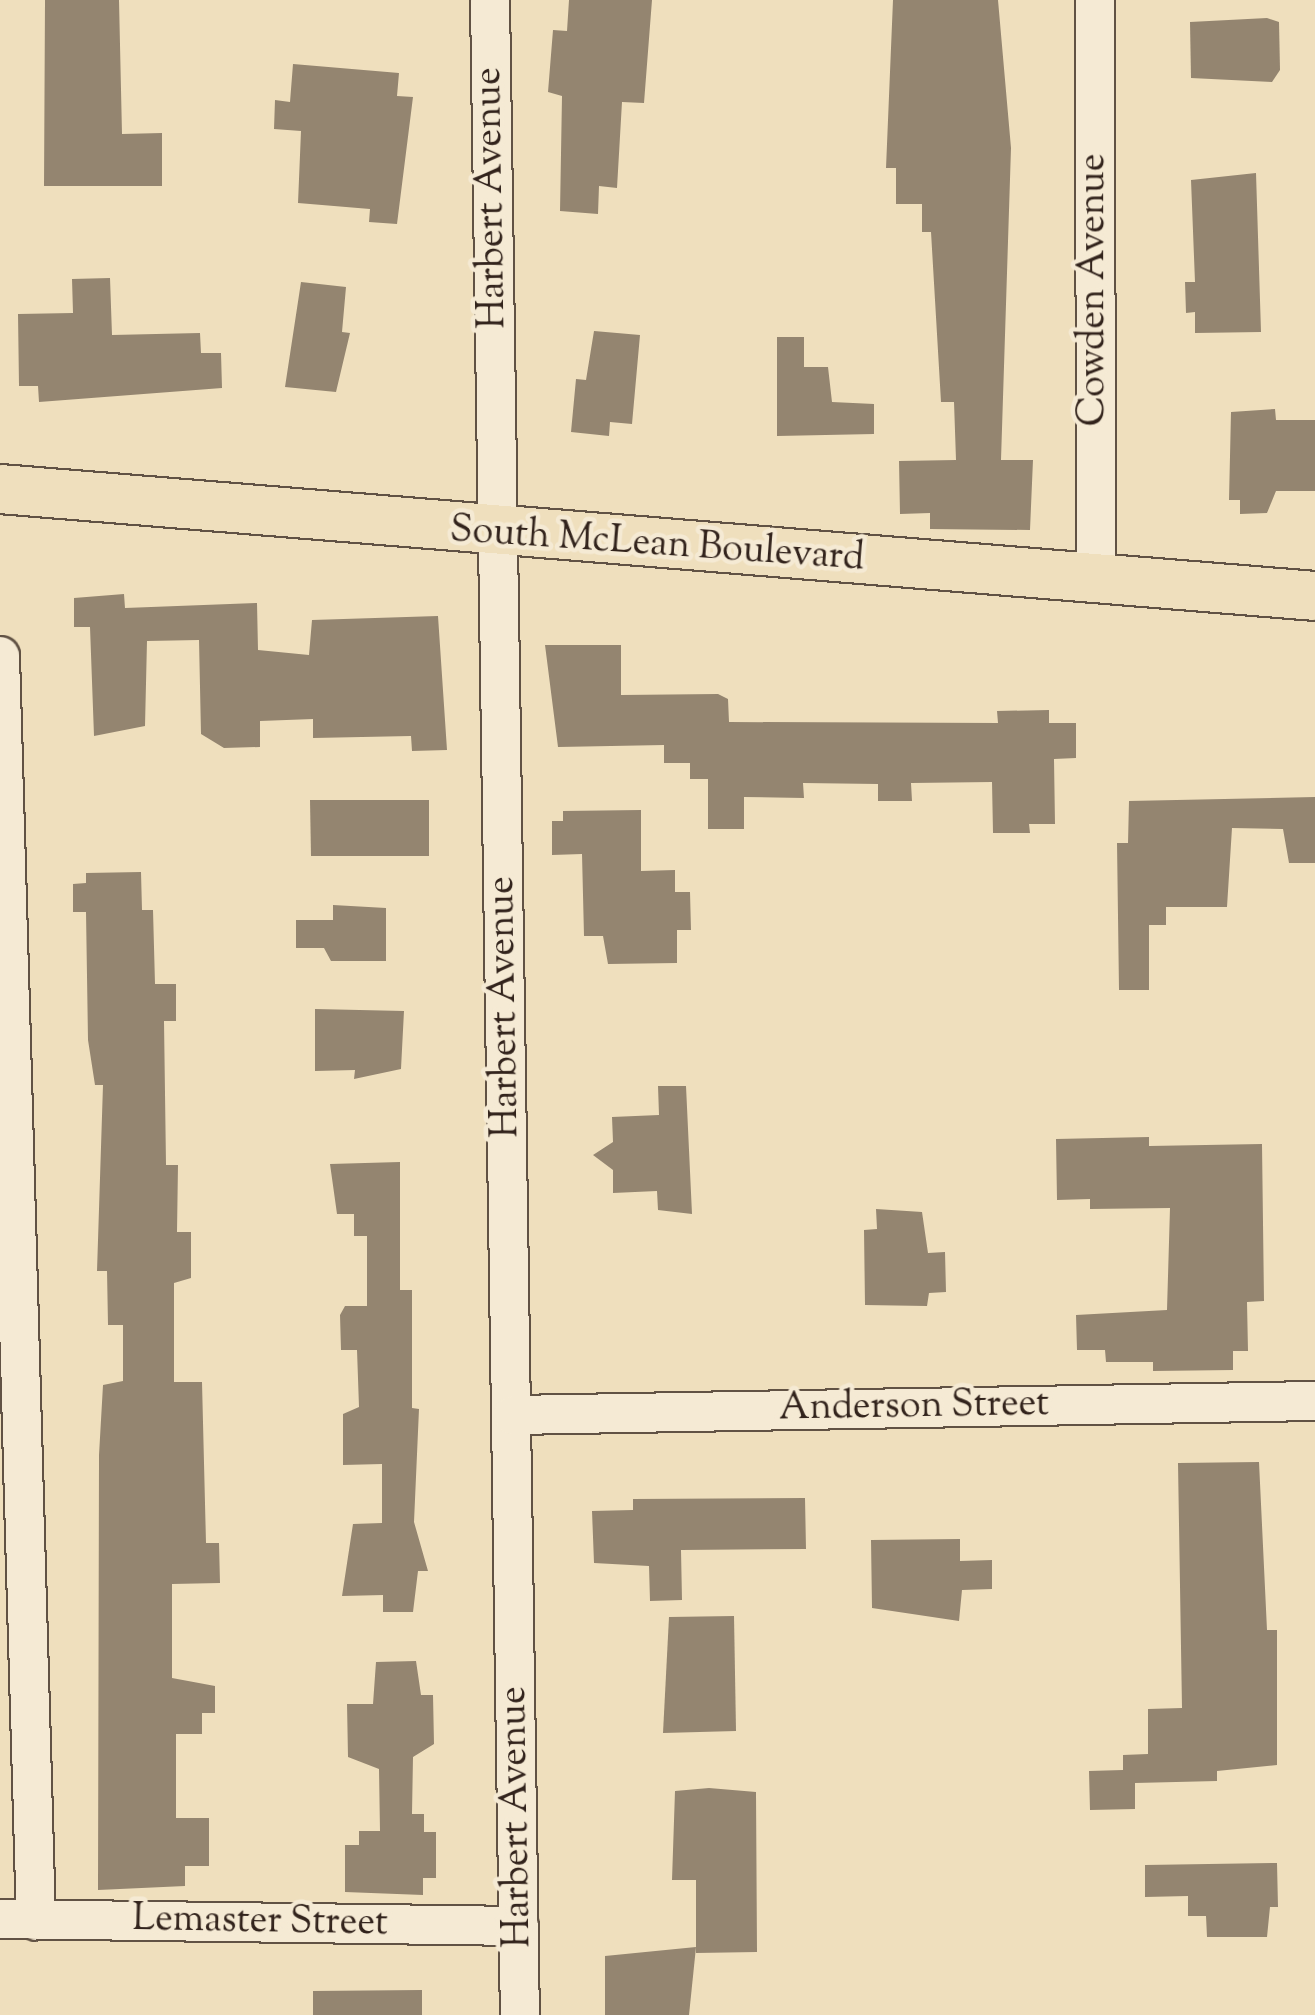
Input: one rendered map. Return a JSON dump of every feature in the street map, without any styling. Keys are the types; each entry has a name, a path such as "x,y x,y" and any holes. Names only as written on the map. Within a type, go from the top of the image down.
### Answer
{"main road":[{"name":"South McLean Boulevard","path":"0,489 497,534 1315,596"}],"street":[{"name":"Harbert Avenue","path":"490,0 520,2015"},
{"name":"Cowden Avenue","path":"1095,0 1096,579"},
{"path":"0,656 18,1920"},
{"name":"Anderson Street","path":"513,1415 1315,1401"},
{"name":"Lemaster Street","path":"18,1920 519,1926"}],"building":[{"path":"45,0 119,0 122,134 162,133 162,186 44,186"},
{"path":"569,0 652,0 644,103 622,102 617,188 599,186 598,214 560,211 562,96 548,92 553,30 567,31"},
{"path":"893,0 998,0 1011,148 1001,460 1033,460 1030,530 930,529 930,513 900,514 899,461 956,460 954,402 941,402 931,232 922,232 922,204 896,204 896,168 886,168"},
{"path":"1267,18 1279,22 1280,70 1272,82 1191,78 1190,22"},
{"path":"293,64 399,73 397,96 413,97 397,224 369,222 370,209 298,203 301,131 274,129 275,100 290,102"},
{"path":"1256,173 1261,332 1195,333 1195,312 1186,313 1185,282 1195,282 1191,180"},
{"path":"110,278 112,335 200,333 201,353 221,353 222,388 39,402 38,386 19,386 18,314 73,313 72,279"},
{"path":"301,282 346,287 342,332 350,333 336,392 285,387"},
{"path":"594,331 640,335 632,424 610,422 609,436 571,432 576,379 586,380"},
{"path":"777,337 804,337 804,367 828,367 832,402 874,404 874,434 777,436"},
{"path":"1275,409 1276,420 1315,420 1315,491 1276,491 1267,513 1240,514 1240,500 1229,500 1231,412"},
{"path":"124,594 125,608 257,603 258,650 309,655 312,620 438,616 447,750 412,751 411,736 313,738 313,719 260,721 260,747 224,748 201,734 199,640 147,641 145,726 94,736 90,627 74,627 74,598"},
{"path":"545,645 621,645 621,695 718,694 728,699 729,722 998,723 997,711 1049,710 1049,723 1076,723 1076,758 1054,759 1055,824 1029,824 1030,833 993,833 992,782 911,783 912,801 878,801 878,784 803,783 804,798 744,797 744,829 708,829 708,779 690,779 690,763 664,763 664,745 558,747"},
{"path":"1315,797 1315,863 1289,863 1283,829 1232,828 1227,907 1166,907 1166,925 1149,925 1149,990 1119,990 1117,843 1128,843 1129,801"},
{"path":"310,800 429,800 429,856 311,856"},
{"path":"641,810 641,871 675,870 675,892 690,892 691,930 677,930 677,963 608,964 603,936 584,936 582,854 552,855 552,821 563,821 563,811"},
{"path":"141,872 142,910 153,910 155,984 176,984 176,1021 164,1021 166,1165 178,1165 177,1232 191,1232 191,1278 174,1283 174,1382 202,1382 206,1543 219,1543 220,1583 172,1584 172,1678 215,1686 215,1713 202,1713 202,1734 176,1734 176,1818 209,1818 209,1866 185,1866 185,1886 98,1890 99,1455 103,1385 123,1381 123,1325 108,1325 107,1271 97,1271 103,1085 95,1085 88,1040 86,912 73,912 73,884 86,883 86,873"},
{"path":"333,905 386,908 386,961 331,961 324,948 296,948 296,920 333,920"},
{"path":"315,1009 404,1011 401,1069 354,1079 355,1070 315,1071"},
{"path":"658,1086 686,1086 692,1214 658,1210 657,1191 613,1193 613,1170 593,1155 613,1142 612,1117 659,1115"},
{"path":"1149,1137 1149,1146 1262,1144 1264,1301 1247,1302 1248,1351 1233,1351 1233,1370 1153,1371 1153,1362 1106,1362 1105,1350 1077,1350 1076,1315 1167,1310 1170,1208 1090,1209 1090,1199 1057,1200 1056,1139"},
{"path":"400,1162 400,1290 412,1290 412,1408 419,1409 414,1522 428,1571 418,1571 413,1612 383,1612 383,1595 342,1596 353,1524 382,1523 382,1464 343,1465 343,1414 359,1407 357,1350 341,1350 340,1315 345,1306 367,1306 367,1236 354,1236 354,1214 337,1214 330,1164"},
{"path":"876,1209 922,1212 928,1253 945,1252 946,1292 929,1293 927,1306 865,1305 864,1230 877,1229"},
{"path":"1259,1462 1267,1630 1277,1630 1277,1765 1217,1771 1217,1781 1135,1783 1135,1809 1090,1810 1089,1771 1123,1770 1123,1755 1148,1754 1148,1709 1182,1708 1178,1463"},
{"path":"805,1498 806,1549 681,1550 682,1600 650,1601 649,1566 594,1563 592,1511 633,1510 633,1499"},
{"path":"960,1539 960,1561 992,1560 992,1589 962,1590 959,1621 872,1608 871,1540"},
{"path":"734,1616 736,1731 663,1733 669,1617"},
{"path":"416,1661 421,1695 433,1695 434,1744 413,1757 412,1814 424,1814 424,1832 436,1832 436,1878 423,1878 423,1895 345,1892 345,1845 359,1845 359,1831 380,1831 379,1769 348,1757 347,1704 373,1704 376,1662"},
{"path":"709,1788 756,1792 757,1952 696,1953 696,1880 672,1880 675,1791"},
{"path":"1277,1863 1278,1907 1270,1907 1267,1937 1207,1937 1206,1916 1188,1916 1188,1896 1145,1897 1145,1865"},
{"path":"696,1947 689,2015 605,2015 605,1956"},
{"path":"422,1990 422,2015 313,2015 313,1991"}]}
